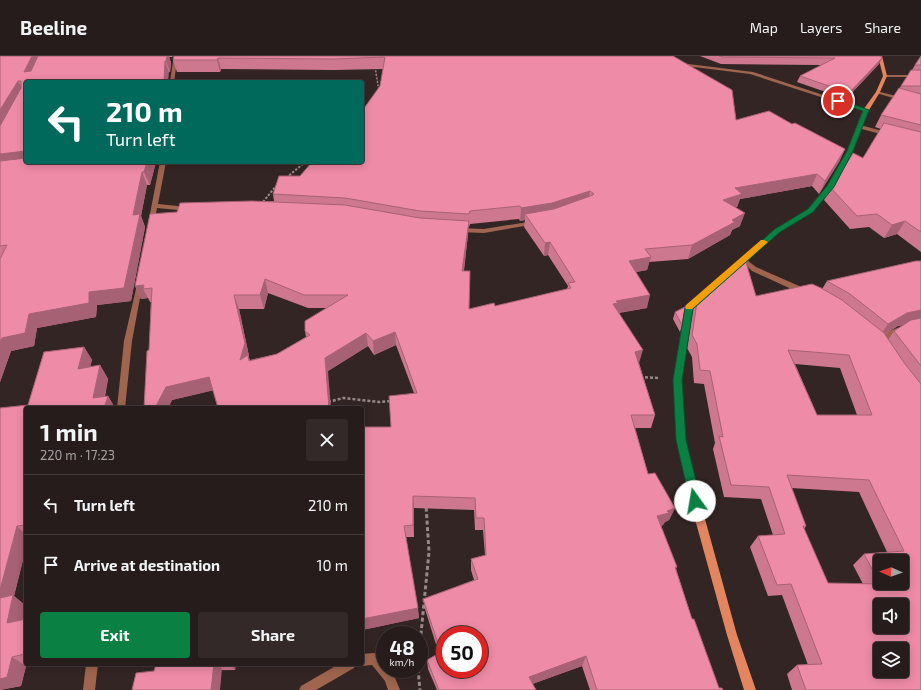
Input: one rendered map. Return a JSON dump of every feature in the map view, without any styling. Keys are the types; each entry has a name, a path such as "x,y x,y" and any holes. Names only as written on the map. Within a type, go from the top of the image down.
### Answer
{"main road":[{"path":"750,690 732,635 695,501 681,440 677,380 689,308 743,259 778,230 811,210 830,187 850,151 866,110 878,92 884,76 880,56"}],"street":[{"path":"168,60 176,58 172,80"},
{"path":"675,63 751,73 866,110"},
{"path":"884,76 921,76"},
{"path":"878,92 921,104"},
{"path":"860,127 890,135"},
{"path":"150,229 163,164"},
{"path":"155,206 193,210"},
{"path":"454,230 484,231 538,222"},
{"path":"743,259 754,269 811,295"},
{"path":"121,406 128,341 142,274"},
{"path":"878,343 891,332 921,326"},
{"path":"364,660 374,659 389,677 394,690"},
{"path":"89,690 92,666"},
{"path":"305,690 347,666"}],"path":[{"path":"374,62 375,75 379,90 376,96"},
{"path":"284,180 304,164"},
{"path":"260,205 278,184"},
{"path":"634,377 677,380"},
{"path":"328,402 343,398 379,402 400,400"},
{"path":"422,626 429,552 425,503"},
{"path":"419,678 420,690"}],"building":[{"path":"0,56 32,56 24,72 31,71 38,56 167,56 165,61 164,80 24,80 24,151 0,154 0,126 21,88 21,81 18,81 0,110"},
{"path":"174,56 673,56 732,90 736,120 769,111 792,124 795,123 845,149 825,181 817,174 735,188 742,194 723,200 745,213 732,220 735,222 692,245 645,249 651,257 629,261 650,295 616,301 618,303 613,304 643,350 635,352 655,415 631,415 648,474 655,473 675,508 667,511 669,513 657,516 677,567 675,567 692,619 694,619 719,688 722,688 723,690 597,690 586,656 529,677 536,690 439,690 428,662 428,659 436,655 436,678 488,678 488,626 436,626 436,637 423,599 478,579 471,559 486,555 484,518 476,518 475,498 413,496 413,525 404,526 418,608 364,619 364,427 391,427 389,396 417,393 395,332 373,341 366,333 325,358 329,406 217,406 209,377 166,387 156,406 144,406 152,288 143,289 144,285 135,286 150,214 177,212 180,203 252,201 345,205 420,218 469,221 462,271 470,271 469,309 494,303 495,306 571,288 568,283 575,282 550,242 545,243 525,214 554,209 594,194 590,191 552,203 521,208 520,206 470,211 469,214 420,211 345,198 273,194 279,176 300,176 310,164 364,164 364,108 380,86 385,57 333,59 218,58 217,60 173,60","holes":["265,279 304,295 348,295 305,321 305,331 310,335 277,354 249,361 248,355 240,360 245,343 234,295 260,295"]},
{"path":"719,56 881,56 882,58 849,93 800,76 835,58"},
{"path":"921,56 921,65 915,65"},
{"path":"911,70 921,70 921,86 901,86"},
{"path":"899,88 921,94 921,125 881,115"},
{"path":"884,123 921,132 921,232 905,221 892,225 877,214 857,216 830,187 839,176 853,153 863,158"},
{"path":"24,158 24,164 146,164 144,172 142,172 133,215 140,214 124,288 89,292 89,303 29,314 25,333 2,338 0,342 0,259 7,245 0,246 0,161"},
{"path":"745,259 756,296 812,284 821,288 842,300 884,333 905,364 921,384 921,690 806,690 797,665 822,664 791,584 777,585 758,536 785,534 769,487 731,485 719,436 723,437 710,371 700,370 697,344 692,335 698,296 705,290 720,282 717,280 735,264","holes":["788,350 849,355 872,415 817,415","787,475 869,480 904,551 864,554 873,571 873,554 909,554 909,590 873,590 873,584 828,583 803,526 806,526"]},
{"path":"921,261 921,310 907,313 888,324 850,294 827,281"},
{"path":"685,307 682,325 675,312"},
{"path":"921,318 921,366 894,331 911,320"},
{"path":"84,347 78,369 100,365 93,398 108,396 105,406 24,406 24,525 17,526 0,590 0,408 28,405 44,352"},
{"path":"13,595 7,623 24,619 24,654 12,657 7,677 0,679 0,598"},
{"path":"155,666 214,666 211,690 132,690 136,673 154,671"}],"slow traffic":[{"path":"689,307 764,242"}],"route":[{"path":"695,501 681,440 677,380 689,308 743,259 778,230 811,210 830,187 850,151 866,110 838,101"}]}
